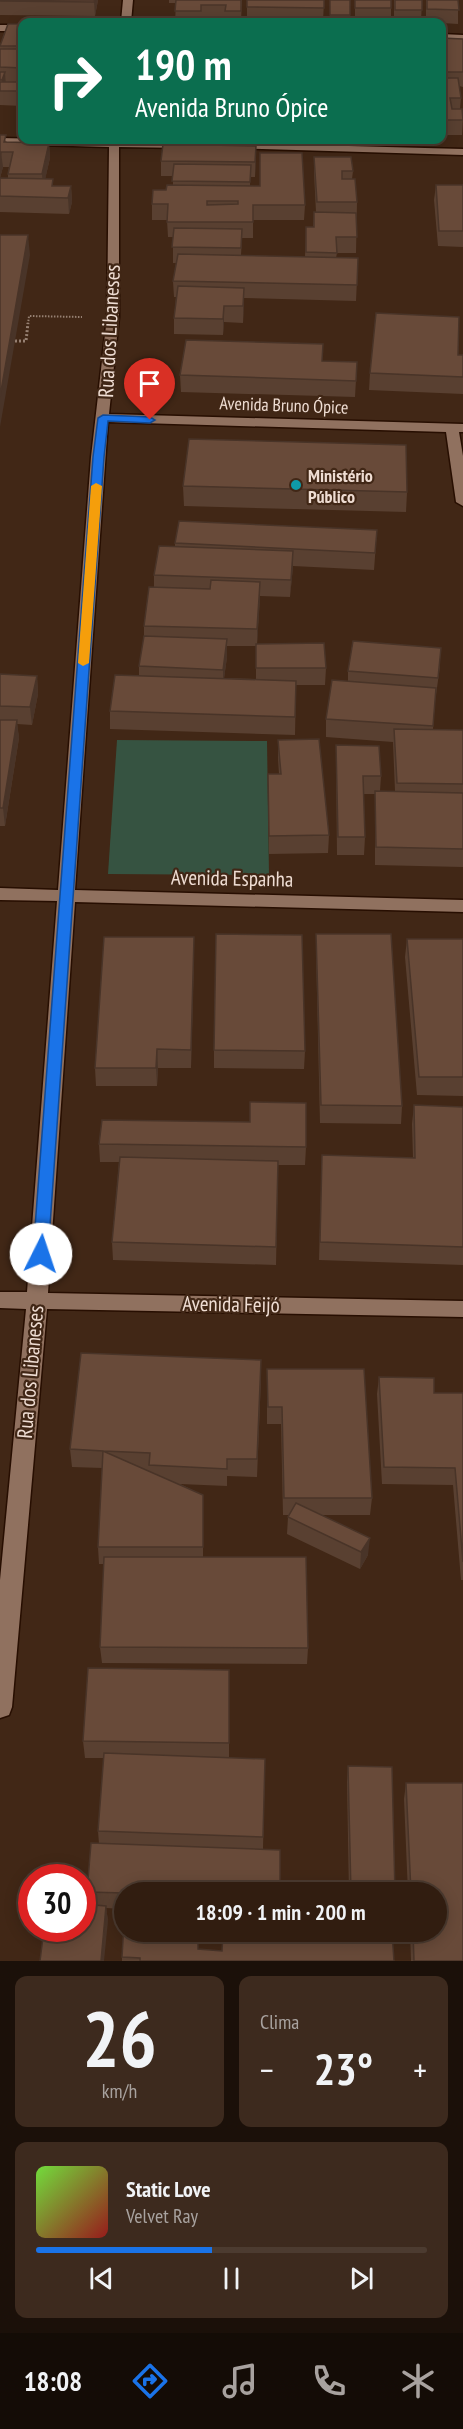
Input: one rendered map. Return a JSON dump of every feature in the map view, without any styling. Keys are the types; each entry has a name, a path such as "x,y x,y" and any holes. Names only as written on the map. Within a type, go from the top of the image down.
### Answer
{"street":[{"path":"126,18 128,0"},
{"path":"0,27 18,28"},
{"path":"446,37 463,38"},
{"path":"0,141 18,141"},
{"name":"Rua dos Libaneses","path":"0,1707 37,1301 98,457 112,317 114,144"},
{"path":"168,144 195,145"},
{"path":"219,146 463,152"},
{"name":"Avenida Bruno Ópice","path":"103,418 458,428"},
{"path":"458,428 463,502"},
{"name":"Avenida Espanha","path":"0,894 463,906"},
{"name":"Avenida Feijó","path":"0,1300 463,1309"}],"path":[{"path":"15,341 26,341 29,316 112,317"}],"green space":[{"path":"117,740 267,741 269,875 108,874"}],"building":[{"path":"0,0 95,0 94,2"},
{"path":"176,0 241,0 241,11 225,11 226,5 201,5 201,11 175,11"},
{"path":"247,0 324,0 324,8 247,7"},
{"path":"330,0 350,0 350,15 330,15"},
{"path":"355,0 391,0 391,8 355,8"},
{"path":"395,0 422,0 422,10 395,10"},
{"path":"427,0 458,0 459,10 427,9"},
{"path":"8,24 18,24 18,46 0,46"},
{"path":"446,38 463,39 463,72 446,72"},
{"path":"0,49 18,49 18,68 0,67"},
{"path":"0,72 5,72 2,80 0,80"},
{"path":"446,78 458,78 461,98 450,98 452,109 462,109 463,120 446,120"},
{"path":"0,82 18,82 18,91 0,91"},
{"path":"0,135 6,135 4,142 49,144 42,174 8,174 13,152 1,152 0,158"},
{"path":"163,144 256,146 255,162 161,161"},
{"path":"260,153 302,153 305,205 253,205 253,222 167,222 168,204 152,204 153,190 166,190 167,185 260,186","holes":["207,201 238,201 238,204 207,205"]},
{"path":"314,157 351,157 353,171 342,171 342,179 355,179 357,202 317,202"},
{"path":"174,164 251,165 250,182 172,181"},
{"path":"0,178 53,179 52,186 71,186 68,198 0,196"},
{"path":"436,185 463,185 463,231 439,231"},
{"path":"314,212 356,213 357,237 336,237 337,253 306,252 306,227 314,227"},
{"path":"174,228 242,229 241,248 172,247"},
{"path":"0,235 28,235 0,397"},
{"path":"178,254 358,258 357,285 173,281"},
{"path":"178,286 244,288 243,306 224,306 223,319 174,318"},
{"path":"376,313 459,317 458,355 463,355 463,377 370,373"},
{"path":"186,340 323,344 322,361 357,362 356,381 180,375"},
{"path":"189,439 406,445 407,492 183,486"},
{"path":"179,521 377,530 375,553 175,543"},
{"path":"159,546 293,551 291,580 154,575"},
{"path":"211,580 260,582 257,629 144,626 149,587 210,589"},
{"path":"144,636 227,639 223,670 139,666"},
{"path":"353,641 441,648 438,678 348,671"},
{"path":"324,643 326,668 256,668 256,644"},
{"path":"0,674 37,676 30,707 0,706"},
{"path":"115,675 296,681 295,717 110,711"},
{"path":"332,680 436,688 433,726 326,719"},
{"path":"0,720 17,720 3,808 0,808"},
{"path":"394,729 463,730 463,784 397,783"},
{"path":"319,739 329,835 269,836 268,774 281,774 278,740"},
{"path":"336,745 379,746 381,776 363,776 365,837 338,837"},
{"path":"375,791 463,793 463,849 376,847"},
{"path":"216,934 302,935 305,1051 214,1050"},
{"path":"316,934 391,934 402,1106 321,1105"},
{"path":"104,937 194,937 191,1050 157,1049 156,1068 95,1068"},
{"path":"407,939 463,939 463,1077 419,1077"},
{"path":"250,1102 306,1103 306,1147 99,1144 102,1120 250,1122"},
{"path":"414,1105 463,1107 463,1247 320,1242 322,1155 415,1158"},
{"path":"120,1157 278,1161 276,1247 112,1242"},
{"path":"81,1353 261,1360 257,1459 227,1459 227,1469 149,1465 150,1453 70,1449"},
{"path":"267,1369 364,1369 372,1498 284,1498 282,1407 268,1407"},
{"path":"379,1377 434,1378 434,1393 463,1393 463,1562 455,1468 384,1467"},
{"path":"103,1451 203,1495 203,1547 98,1547"},
{"path":"296,1503 370,1538 361,1552 288,1517"},
{"path":"104,1557 306,1557 308,1648 100,1647"},
{"path":"88,1668 229,1670 229,1743 83,1741"},
{"path":"104,1753 265,1759 263,1837 98,1831"},
{"path":"348,1766 392,1767 395,1882 351,1882"},
{"path":"406,1783 463,1783 463,1961 414,1961 413,1942 447,1942 447,1882 410,1882"},
{"path":"91,1843 280,1850 280,1882 114,1882 114,1893 96,1892 96,1864 89,1864"},
{"path":"96,1905 106,1906 101,1961 40,1961 42,1942 96,1942"},
{"path":"123,1942 198,1942 198,1949 222,1951 222,1942 393,1942 394,1961 140,1961 140,1958 122,1957"}],"slow traffic":[{"path":"83,663 96,486"}],"place":[{"name":"Ministério Público","path":"296,485"}],"route":[{"path":"41,1254 98,457 103,418 150,420"}]}
